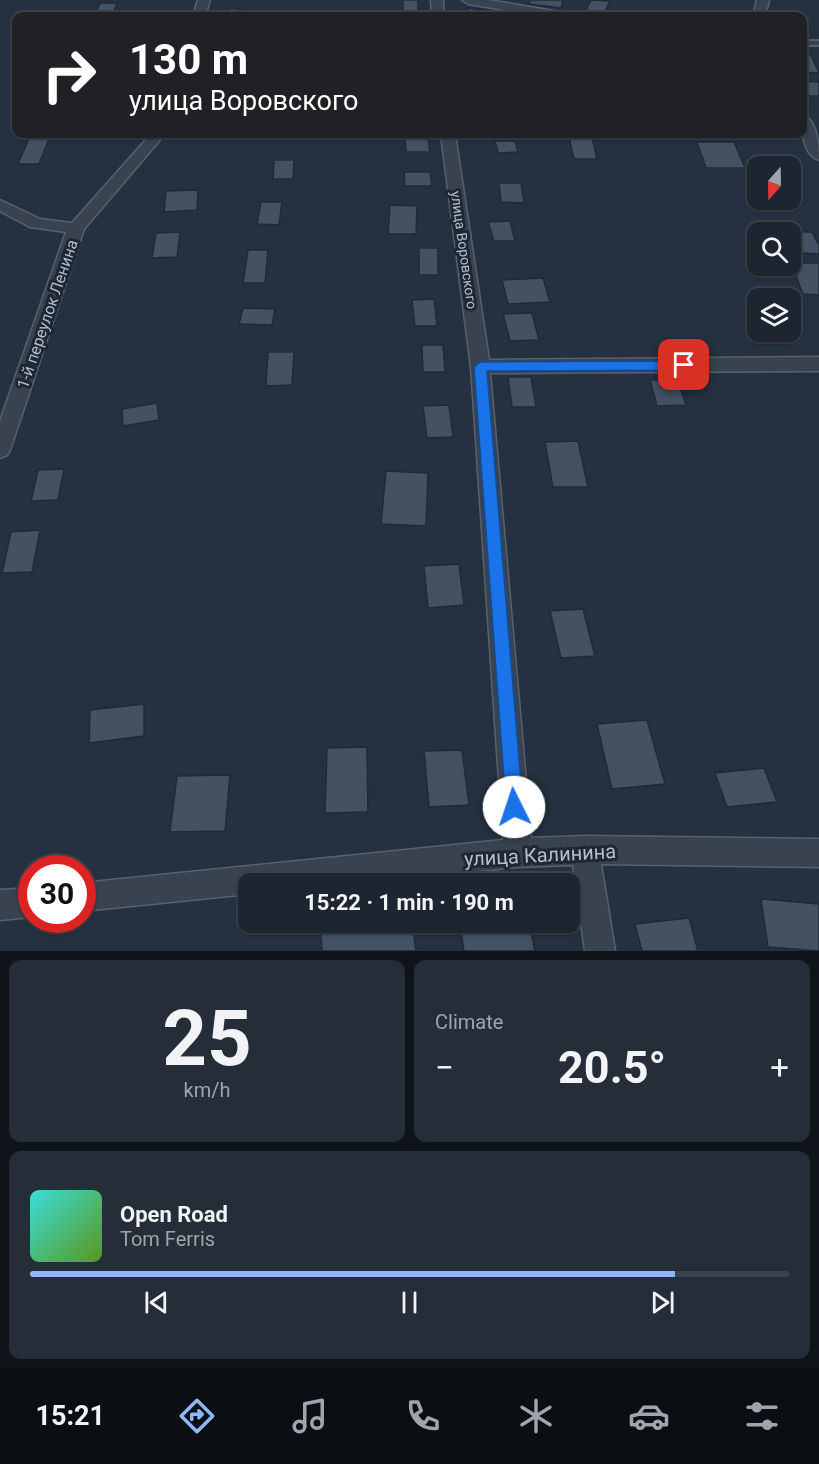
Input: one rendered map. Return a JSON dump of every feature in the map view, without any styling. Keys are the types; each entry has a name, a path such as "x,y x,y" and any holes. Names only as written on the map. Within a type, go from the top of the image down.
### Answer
{"street":[{"path":"468,0 537,12"},
{"path":"807,130 819,155"},
{"name":"1-й переулок Ленина","path":"0,450 76,228 155,138"},
{"name":"улица Воровского","path":"449,138 480,367 518,853"},
{"path":"0,205 36,224 76,228"},
{"path":"480,367 819,364"},
{"path":"585,850 600,951"},
{"name":"улица Калинина","path":"96,896 518,853 585,850 819,853"},
{"path":"0,905 18,903"}],"building":[{"path":"403,0 418,0 418,12 403,12"},
{"path":"530,0 563,0 561,8 529,4"},
{"path":"591,0 610,1 605,12 585,12"},
{"path":"100,3 117,3 114,12 96,12"},
{"path":"230,8 243,10 242,12 228,12"},
{"path":"469,8 495,12 466,12"},
{"path":"807,55 811,55 819,73 807,72"},
{"path":"807,81 819,82 819,96 807,96"},
{"path":"29,138 49,138 39,164 18,164"},
{"path":"405,138 428,138 430,152 406,152"},
{"path":"569,138 592,138 597,159 574,159"},
{"path":"495,141 515,141 518,152 498,153"},
{"path":"697,142 734,142 745,168 706,168"},
{"path":"274,160 294,160 293,179 273,179"},
{"path":"404,172 430,172 432,186 405,186"},
{"path":"499,183 521,183 524,203 501,202"},
{"path":"198,190 197,210 164,212 166,191"},
{"path":"261,202 282,202 279,225 257,224"},
{"path":"390,205 417,206 416,234 388,234"},
{"path":"510,221 515,241 494,241 488,222"},
{"path":"180,232 177,257 152,258 156,233"},
{"path":"801,232 812,232 819,245 819,254 802,253"},
{"path":"419,248 438,248 438,275 419,275"},
{"path":"248,250 268,250 265,283 243,283"},
{"path":"801,263 819,263 819,295 803,294 796,276 801,276"},
{"path":"543,278 550,302 508,304 502,280"},
{"path":"434,299 437,326 415,326 412,300"},
{"path":"243,308 275,309 272,325 239,324"},
{"path":"532,313 539,340 510,341 503,314"},
{"path":"422,345 443,345 445,372 423,372"},
{"path":"268,352 294,352 292,385 266,386"},
{"path":"508,377 531,377 536,407 512,407"},
{"path":"650,380 678,380 686,405 657,406"},
{"path":"157,403 159,420 123,426 122,409"},
{"path":"449,405 453,437 427,438 423,406"},
{"path":"578,441 588,487 553,487 545,442"},
{"path":"64,469 58,500 31,501 38,470"},
{"path":"386,471 428,473 426,526 381,524"},
{"path":"40,530 32,572 2,573 11,532"},
{"path":"459,564 464,605 428,608 424,566"},
{"path":"583,609 595,656 561,658 550,611"},
{"path":"144,704 144,736 89,743 90,710"},
{"path":"647,720 665,784 612,789 597,724"},
{"path":"367,747 368,812 325,813 327,748"},
{"path":"462,750 469,805 429,807 424,751"},
{"path":"764,768 777,802 727,807 715,773"},
{"path":"230,775 225,831 170,832 177,776"},
{"path":"761,899 819,904 819,951 768,947"},
{"path":"689,918 698,951 642,951 635,924"},
{"path":"321,933 414,933 416,951 322,951"},
{"path":"461,933 531,933 535,951 464,951"}],"route":[{"path":"514,807 480,367 684,365"}]}
